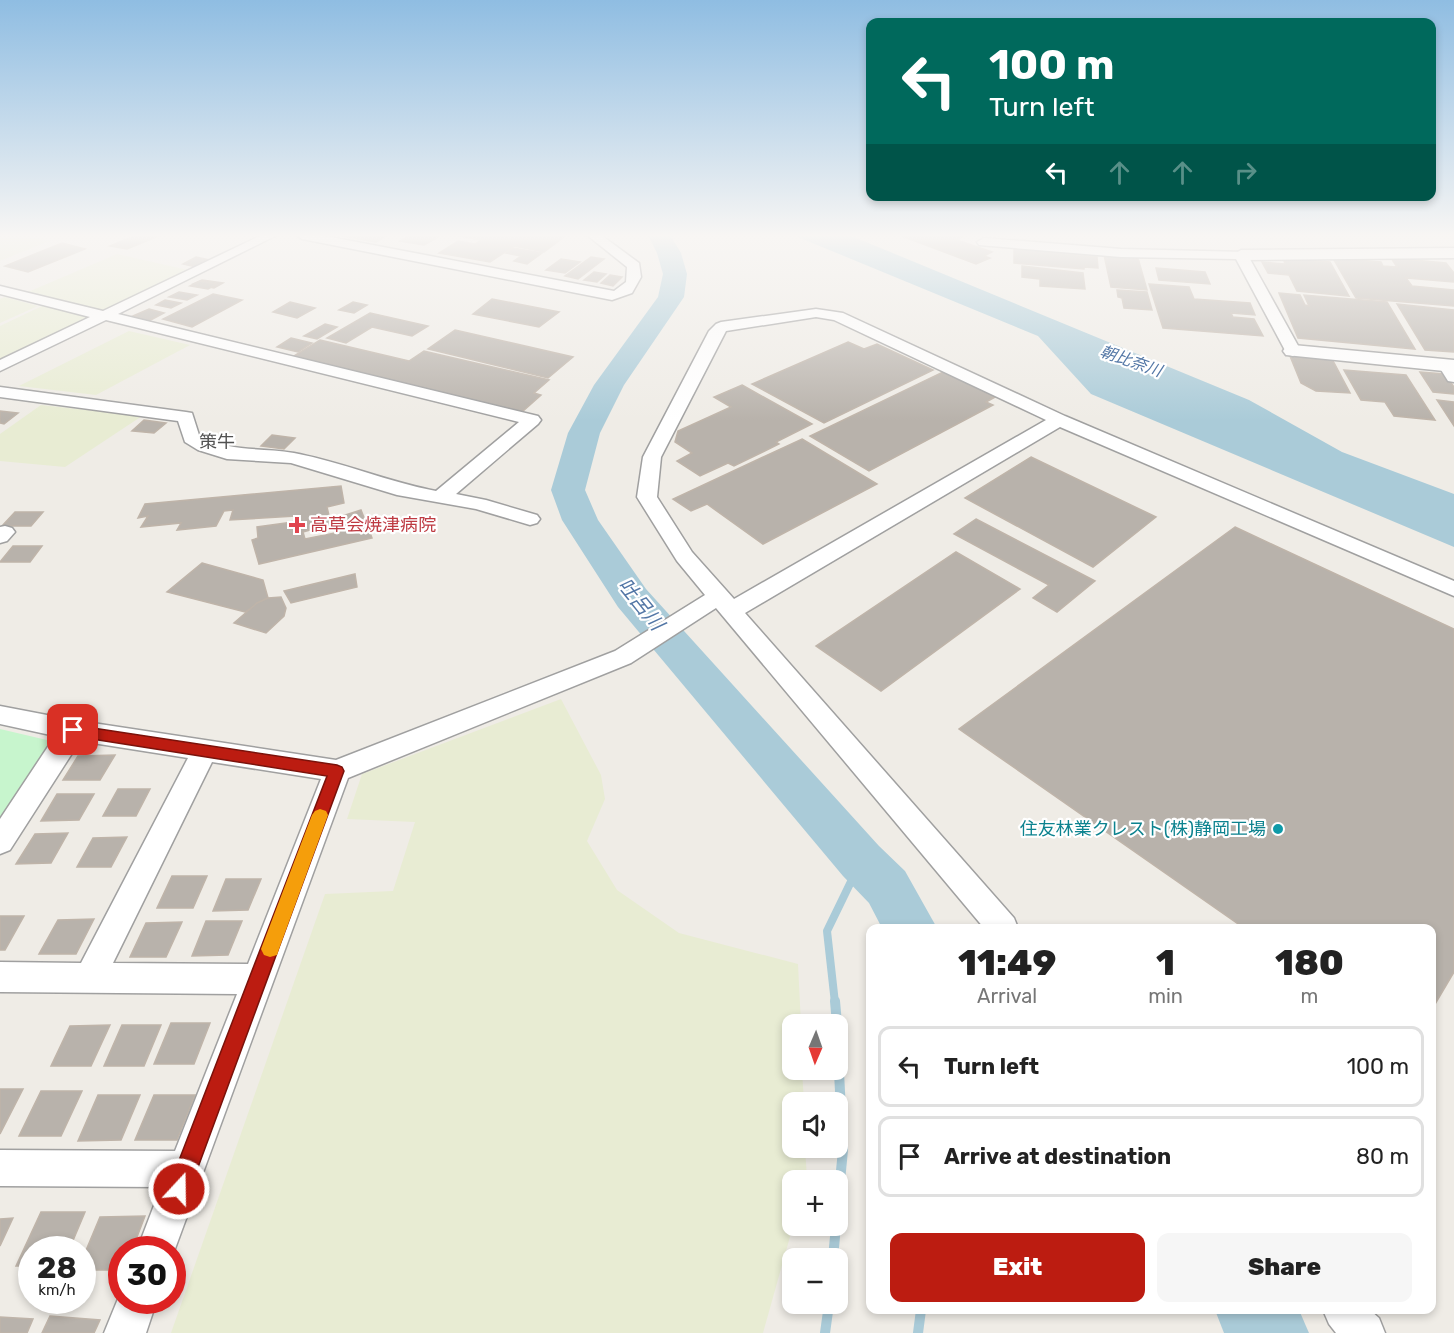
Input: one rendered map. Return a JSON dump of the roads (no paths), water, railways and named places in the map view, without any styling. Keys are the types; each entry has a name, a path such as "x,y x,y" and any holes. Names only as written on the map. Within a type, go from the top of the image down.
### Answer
{"street":[{"path":"29,297 532,420 442,496"},
{"path":"0,366 144,297"},
{"path":"1264,297 1293,351 1451,369"},
{"path":"1001,924 684,556 647,497 652,457 721,327 816,313 838,316 1059,420 1454,589"},
{"path":"0,392 186,417 191,438 204,446 227,453 292,458 404,491 479,504 530,519"},
{"path":"0,715 73,730 337,771 623,657 1059,420"},
{"path":"0,532 5,532 0,537"},
{"path":"0,842 73,730"},
{"path":"90,977 205,750"},
{"path":"161,1236 337,771"},
{"path":"0,977 259,979"},
{"path":"0,1168 187,1169"},
{"path":"125,1333 132,1314"},
{"path":"1347,1314 1364,1333"}],"water":[{"name":"朝比奈川","path":"944,297 1000,297 1249,400 1342,452 1454,494 1454,547 1091,394 1038,336"}],"waterway":[{"name":"吐呂川","path":"671,297 609,385 584,433 568,490 580,520 632,598 861,861 887,887 908,924"},
{"path":"835,1003 827,931 861,861"},
{"path":"835,1001 836,1014"},
{"path":"839,1080 843,1150 841,1170"},
{"path":"834,1248 835,1236"},
{"path":"825,1333 828,1314"},
{"path":"918,1333 920,1314"},
{"name":"吐呂川","path":"1254,1314 1273,1333"}],"place":[{"name":"高草会焼津病院","path":"297,525"},
{"name":"住友林業クレスト(株)静岡工場","path":"1278,829"}],"district":[{"name":"策牛","path":"217,442"}]}
